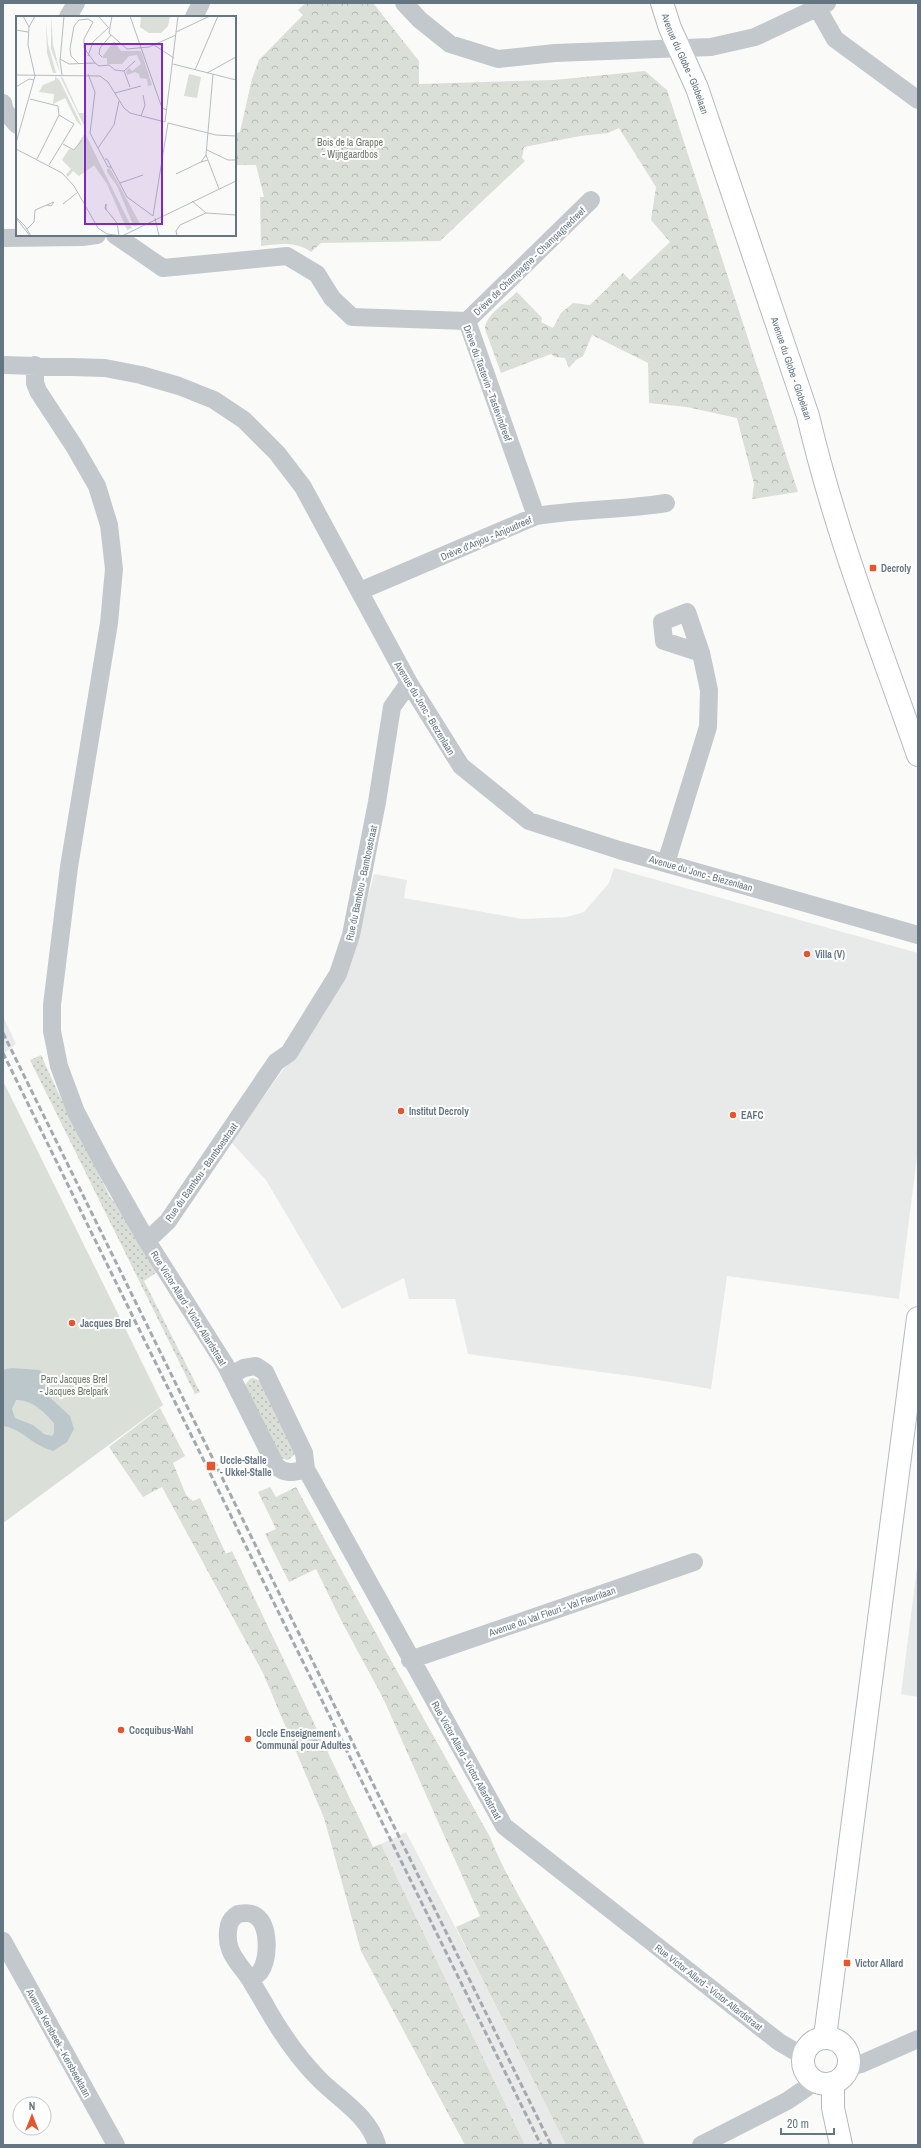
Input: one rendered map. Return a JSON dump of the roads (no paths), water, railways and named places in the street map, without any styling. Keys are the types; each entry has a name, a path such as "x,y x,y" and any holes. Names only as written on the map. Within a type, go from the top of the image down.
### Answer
{"street":[{"path":"69,16 76,3"},
{"path":"194,16 201,3"},
{"path":"404,3 420,20 450,44 498,59 555,54 711,47 755,37 823,6 835,40 918,100"},
{"name":"Avenue du Globe - Globelaan","path":"662,3 670,28 698,88 808,416 820,467 835,518 916,746"},
{"path":"3,103 5,111 16,124"},
{"name":"Drève de Champagne - Champagnedreef","path":"467,321 591,200"},
{"path":"3,238 90,236"},
{"name":"Drève du Tastevin - Tastevindreef","path":"116,236 163,268 287,256 317,274 332,298 352,318 467,321 536,516"},
{"name":"Avenue du Jonc - Biezenlaan","path":"3,365 105,368 141,375 179,386 214,400 244,420 277,453 303,487 409,683 460,766 529,821 666,863 918,935"},
{"name":"Rue Victor Allard - Victor Allardstraat","path":"35,365 38,391 74,446 96,486 110,525 114,569 109,623 69,867 52,1004 52,1031 59,1066 76,1112 148,1241 231,1375 276,1466 281,1470 291,1473 306,1469"},
{"name":"Drève d'Anjou - Anjoudreef","path":"360,591 536,516 562,512 648,506 666,503"},
{"path":"666,863 708,727 709,690 701,652"},
{"name":"Rue du Bambou - Bamboestraat","path":"148,1241 168,1221 276,1062 289,1053 338,974 351,935 377,802 392,707 409,683"},
{"path":"825,2037 918,1318"},
{"name":"Rue Victor Allard - Victor Allardstraat","path":"231,1375 244,1368 256,1366 264,1372 304,1453 306,1469 410,1660 504,1826 779,2042 803,2056"},
{"name":"Avenue du Val Fleuri - Val Fleurilaan","path":"410,1660 694,1562"},
{"name":"Avenue Kersbeek - Kersbeeklaan","path":"3,1941 116,2145"},
{"path":"251,1980 289,2046 320,2081 354,2110 374,2134 377,2145"},
{"path":"701,2145 824,2082 846,2074 849,2067 849,2059 844,2046 839,2041 825,2037 811,2043 803,2056 805,2071 824,2082 833,2108 836,2130 841,2145"},
{"path":"849,2067 861,2064 918,2039"}],"railway":[{"path":"3,1033 551,2145"},
{"path":"3,1053 541,2145"}],"place":[{"name":"Decroly","path":"873,568"},
{"name":"Villa (V)","path":"807,954"},
{"name":"Institut Decroly","path":"401,1111"},
{"name":"EAFC","path":"733,1115"},
{"name":"Jacques Brel","path":"72,1323"},
{"name":"Uccle-Stalle - Ukkel-Stalle","path":"211,1466"},
{"name":"Cocquibus-Wahl","path":"121,1730"},
{"name":"Uccle Enseignement Communal pour Adultes","path":"248,1739"},
{"name":"Victor Allard","path":"847,1963"}],"park label":[{"name":"Bois de la Grappe - Wijngaardbos","path":"350,148"},
{"name":"Parc Jacques Brel - Jacques Brelpark","path":"74,1384"}]}
